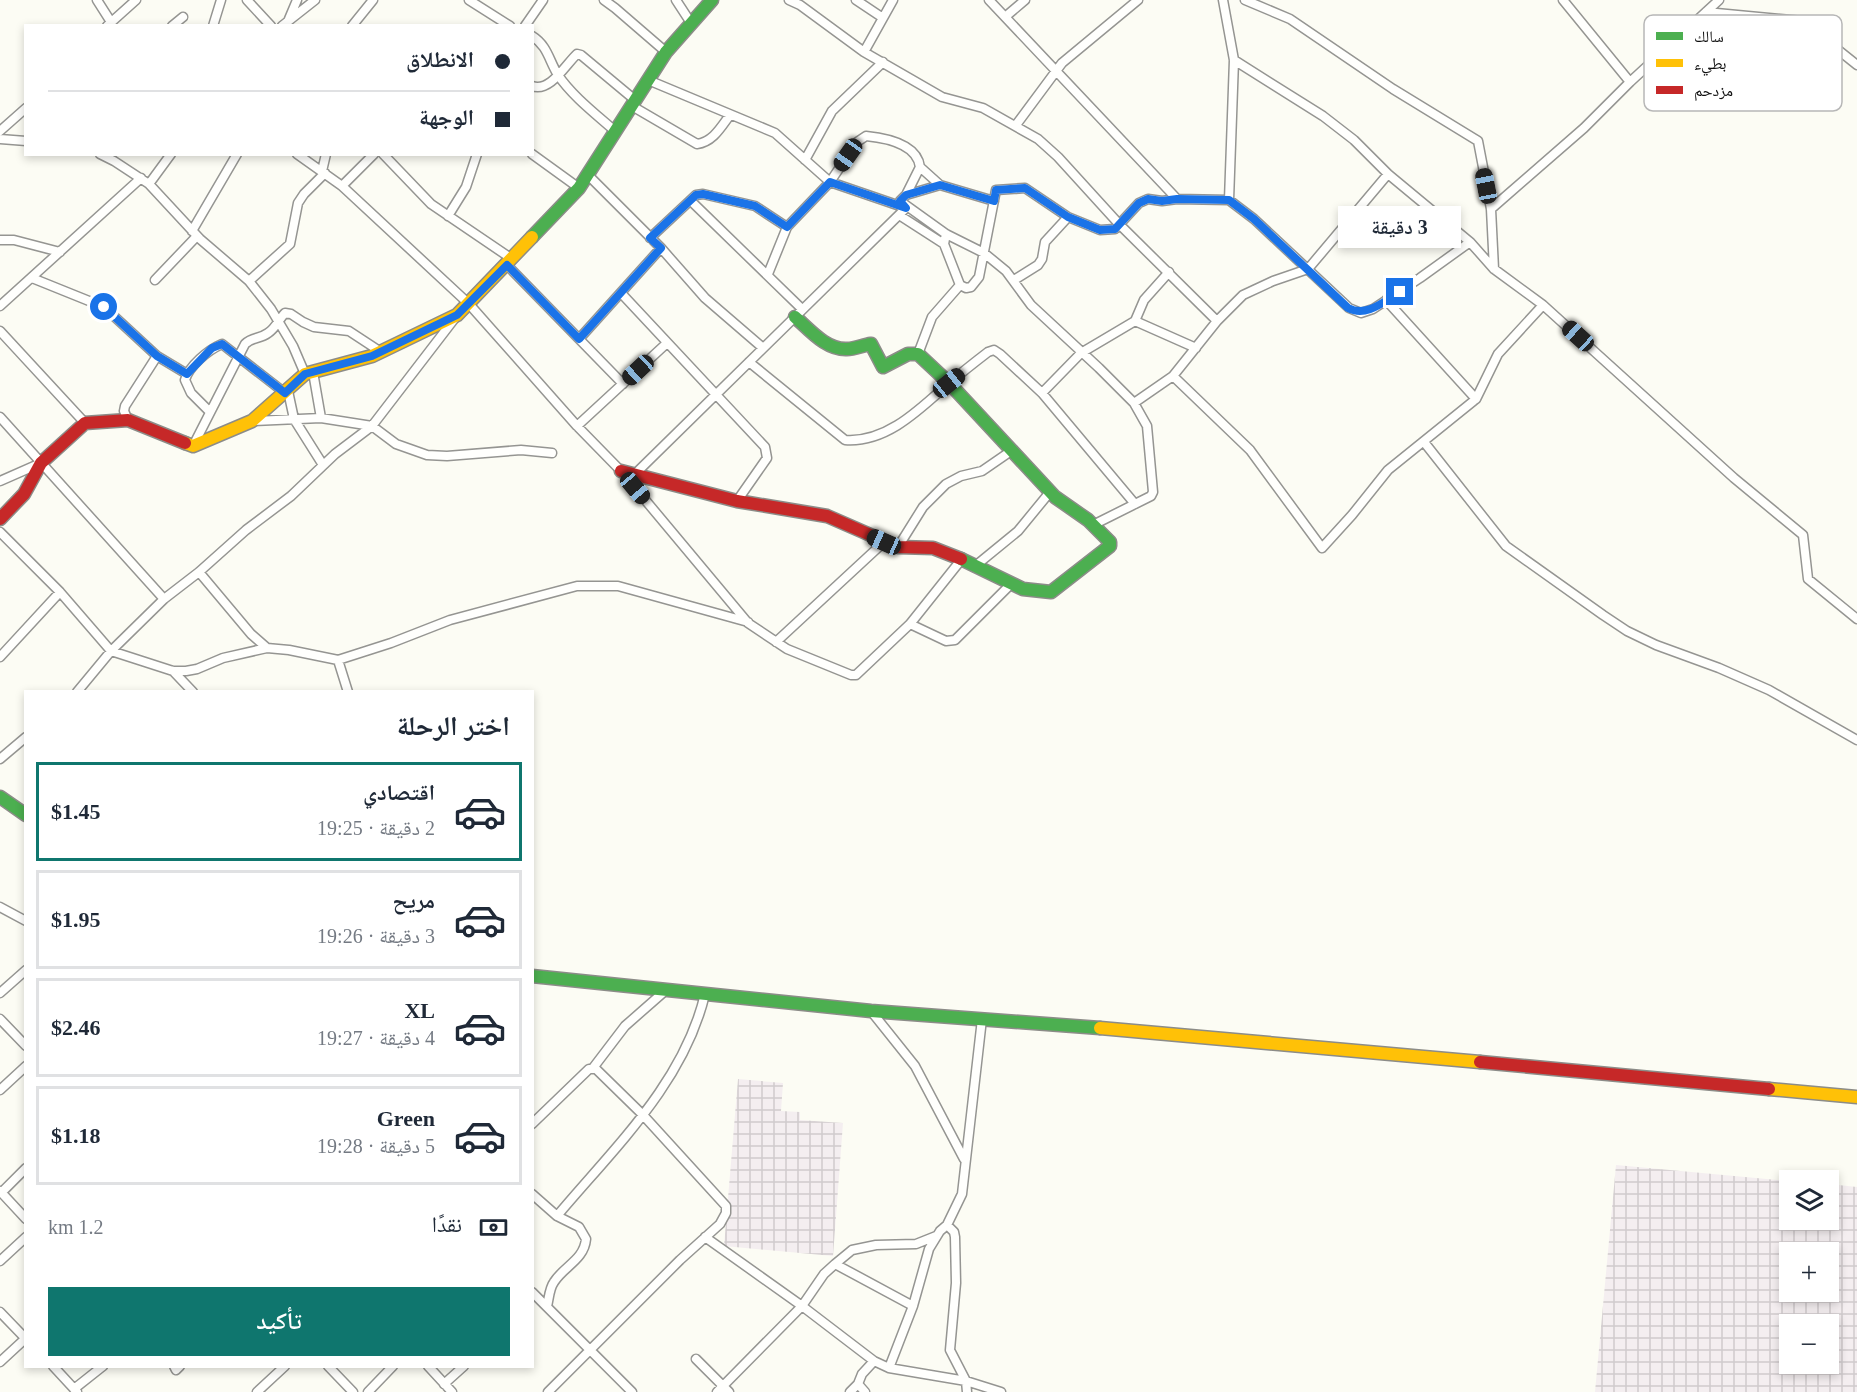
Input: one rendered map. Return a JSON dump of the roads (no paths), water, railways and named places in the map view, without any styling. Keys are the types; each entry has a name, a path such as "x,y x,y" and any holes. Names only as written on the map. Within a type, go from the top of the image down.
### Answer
{"main road":[{"path":"0,519 24,494 41,463 85,423 128,420 193,446 252,421 309,373 381,352 457,315 579,188 666,52 712,0"},
{"path":"621,471 737,501 827,516 898,547 933,548 947,552 1023,589 1051,592 1061,587 1110,546 1110,542 1093,525 1050,492 949,383 918,354 908,354 883,367 871,344 861,344 849,350 828,345 799,313"},
{"path":"0,797 24,814"},
{"path":"534,976 871,1011 1558,1068 1764,1090 1857,1097"}],"street":[{"path":"97,0 109,24 136,0"},
{"path":"214,24 221,0"},
{"path":"247,0 269,24"},
{"path":"286,22 297,0"},
{"path":"286,22 315,0"},
{"path":"354,24 373,0"},
{"path":"469,0 507,24"},
{"path":"526,24 543,0"},
{"path":"604,0 666,52"},
{"path":"676,0 691,23"},
{"path":"789,0 801,3 864,52 942,98 983,108 1016,125 1038,140 1058,157 1119,224 1217,321"},
{"path":"856,0 883,18"},
{"path":"864,52 893,0"},
{"path":"989,0 1177,199"},
{"path":"1005,17 1025,0"},
{"path":"1016,125 1056,71 1138,0"},
{"path":"1223,0 1234,60 1229,200"},
{"path":"1245,0 1290,20 1393,89 1478,141 1491,209 1494,269"},
{"path":"1563,0 1630,82"},
{"path":"1703,15 1719,0"},
{"path":"1706,12 1738,15"},
{"path":"174,24 183,17"},
{"path":"534,37 543,44 558,75 591,111 616,132"},
{"path":"1842,53 1857,65"},
{"path":"534,87 544,87 577,54 581,55 634,103 698,144 712,138 730,116"},
{"path":"1234,60 1323,116 1354,140 1389,174 1470,242 1494,269 1543,305 1734,478 1803,535 1808,579 1857,619"},
{"path":"805,160 832,111 882,62"},
{"path":"1491,209 1584,128 1644,69"},
{"path":"648,80 775,133 830,182 904,202 946,234 984,254 1006,271 1031,305 1134,403 1147,426 1154,488 1151,496 1093,525"},
{"path":"0,131 24,110"},
{"path":"635,474 898,215 920,167 916,155 903,146 880,137 866,136 857,142 830,182 787,227 768,274"},
{"path":"0,139 24,141"},
{"path":"534,155 579,188"},
{"path":"103,156 149,184 195,234 249,281 265,302 309,373 321,418"},
{"path":"149,184 170,156"},
{"path":"155,280 195,234 236,156"},
{"path":"300,156 342,186 469,304 577,426 621,471 748,623 776,642 797,654 856,675 910,624 962,560"},
{"path":"249,281 290,244 298,203 321,170 325,156"},
{"path":"342,186 373,156"},
{"path":"385,156 431,204 510,262 623,384"},
{"path":"448,216 466,187 476,156"},
{"path":"920,167 940,185 994,201"},
{"path":"1134,403 1173,376 1217,321 1243,295 1308,269 1389,174"},
{"path":"588,175 661,248 705,298 763,348"},
{"path":"0,306 141,178"},
{"path":"904,202 940,185"},
{"path":"946,234 944,244 960,285 966,288 971,287 979,277 996,190 1025,188 1068,217 1100,230 1112,230 1142,201 1148,199 1162,201 1229,200 1254,219 1348,308 1361,313 1386,300 1470,242"},
{"path":"650,238 696,195 703,194 755,206 787,227"},
{"path":"692,201 768,274 799,313"},
{"path":"898,215 944,244"},
{"path":"1014,280 1038,265 1042,259 1045,242 1068,217"},
{"path":"0,240 14,240 60,252"},
{"path":"579,339 661,248"},
{"path":"1042,393 1081,353 1135,321 1144,300 1169,272"},
{"path":"32,278 104,307 157,356 187,374"},
{"path":"918,354 932,316 960,285"},
{"path":"621,292 765,447 767,458 737,501"},
{"path":"1386,300 1476,399"},
{"path":"1173,376 1250,450 1322,548 1388,470 1476,399 1498,354 1543,305"},
{"path":"193,446 238,356 248,341 269,333 283,315 288,313 308,325 349,331 381,352"},
{"path":"79,690 111,651 164,599 199,572 246,530 291,496 335,454 372,426 457,315"},
{"path":"1135,321 1196,348"},
{"path":"0,331 85,423"},
{"path":"577,426 667,343"},
{"path":"210,412 186,386 185,381 187,374 212,348 222,344 287,392 294,419 323,465"},
{"path":"749,362 845,440 869,438 918,412 949,383 988,352 994,350 1042,393 1135,504"},
{"path":"128,420 124,411 125,406 157,356"},
{"path":"0,417 164,599"},
{"path":"252,421 321,418 372,426 396,444 427,455 447,456 521,450 552,453"},
{"path":"1424,442 1506,546 1603,615 1627,631 1656,645 1719,668 1769,690 1857,740"},
{"path":"898,547 923,507 946,484 961,476 982,471 1011,451"},
{"path":"0,481 41,463"},
{"path":"974,567 1018,531 1050,492"},
{"path":"0,532 60,592 111,651 173,671 197,669 217,660 267,648 338,660 391,644 450,620 576,586 618,586 748,623"},
{"path":"776,642 884,542"},
{"path":"199,572 251,634 267,648"},
{"path":"910,624 946,641 955,640 1011,584"},
{"path":"0,657 60,592"},
{"path":"338,660 347,690"},
{"path":"173,671 191,690"},
{"path":"0,759 24,739"},
{"path":"0,907 24,920"},
{"path":"0,993 24,972"},
{"path":"534,1122 589,1069 593,1068 625,1026 666,990"},
{"path":"557,1216 669,1081 700,1017 705,994"},
{"path":"871,1011 915,1065 964,1159"},
{"path":"0,1019 24,1044"},
{"path":"890,1368 913,1306 929,1249 936,1236 947,1225 962,1194 964,1159 982,1019"},
{"path":"0,1090 24,1068"},
{"path":"548,1392 724,1218 726,1206 643,1114 593,1068"},
{"path":"24,1170 1,1192 24,1218"},
{"path":"534,1196 557,1216 579,1227 585,1236 585,1243 579,1258 554,1282 547,1306"},
{"path":"947,1225 954,1232 955,1237 956,1283 950,1350 966,1381 967,1392"},
{"path":"696,1359 723,1390 802,1306 824,1274 852,1250 876,1245 916,1244 936,1236"},
{"path":"705,1237 874,1361 890,1368 966,1381 1001,1392"},
{"path":"0,1261 24,1239"},
{"path":"835,1264 913,1306"},
{"path":"534,1295 632,1392"},
{"path":"0,1312 24,1337"},
{"path":"0,1362 24,1339"},
{"path":"850,1392 874,1361"},
{"path":"55,1368 76,1390 101,1368"},
{"path":"257,1392 283,1368"},
{"path":"330,1368 353,1392"},
{"path":"368,1392 391,1368"},
{"path":"430,1368 452,1392"},
{"path":"444,1384 462,1368"},
{"path":"858,1384 865,1392"}]}
